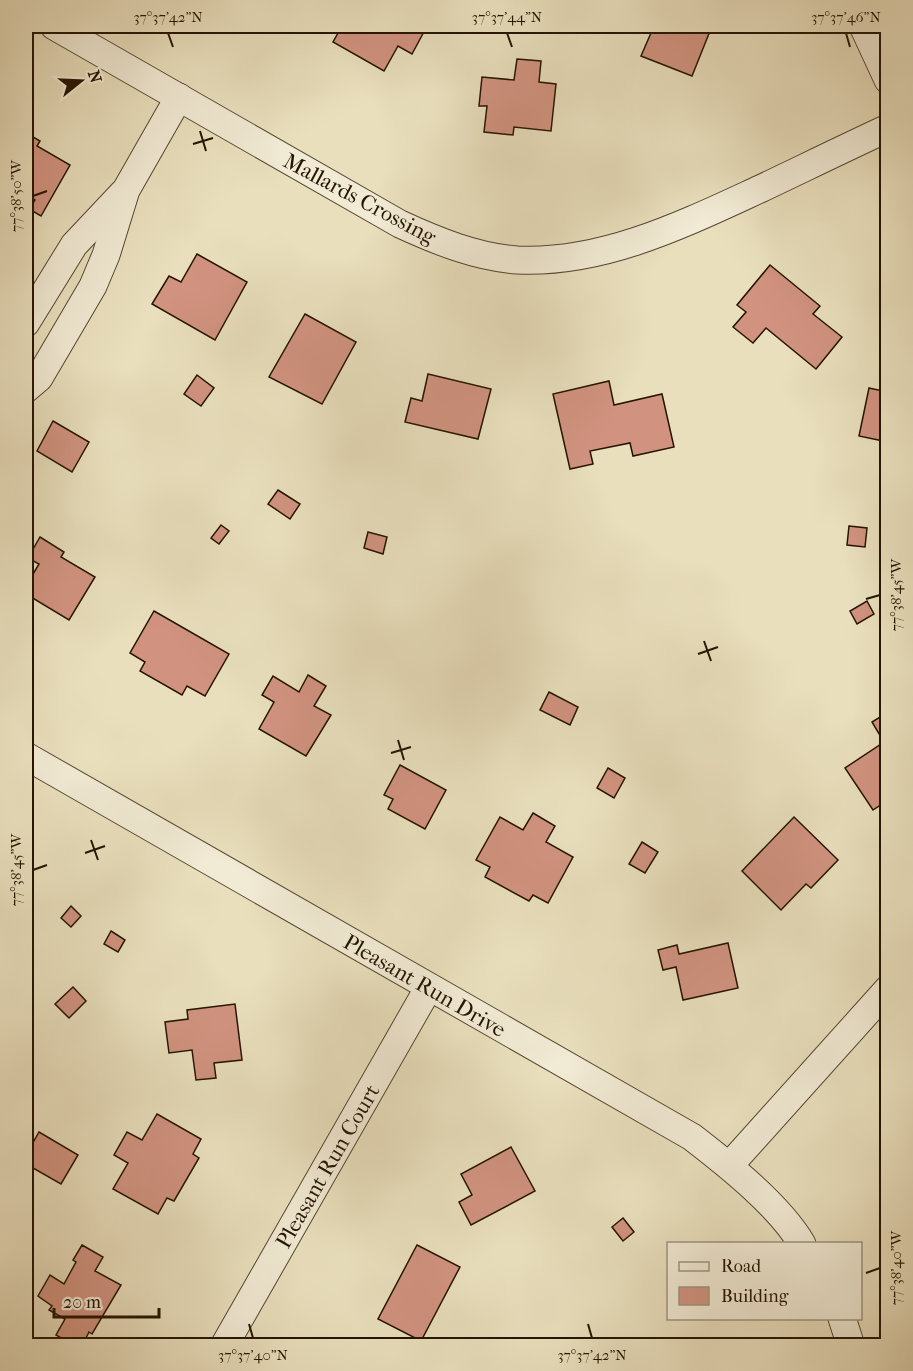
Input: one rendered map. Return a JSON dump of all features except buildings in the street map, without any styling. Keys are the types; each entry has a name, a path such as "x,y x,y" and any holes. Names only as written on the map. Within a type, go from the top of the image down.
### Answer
{"street":[{"name":"Mallards Crossing","path":"54,26 400,224 447,245 515,260 552,260 618,247 666,231 888,128"},
{"path":"863,26 888,80"},
{"path":"26,389 39,378 93,286 106,255 126,190 179,97"},
{"path":"26,323 74,245 126,190"},
{"name":"Pleasant Run Drive","path":"26,756 692,1137 729,1166 782,1218 800,1242"},
{"name":"Pleasant Run Court","path":"224,1346 429,987"},
{"path":"729,1166 888,989"},
{"path":"843,1320 851,1346"}]}
